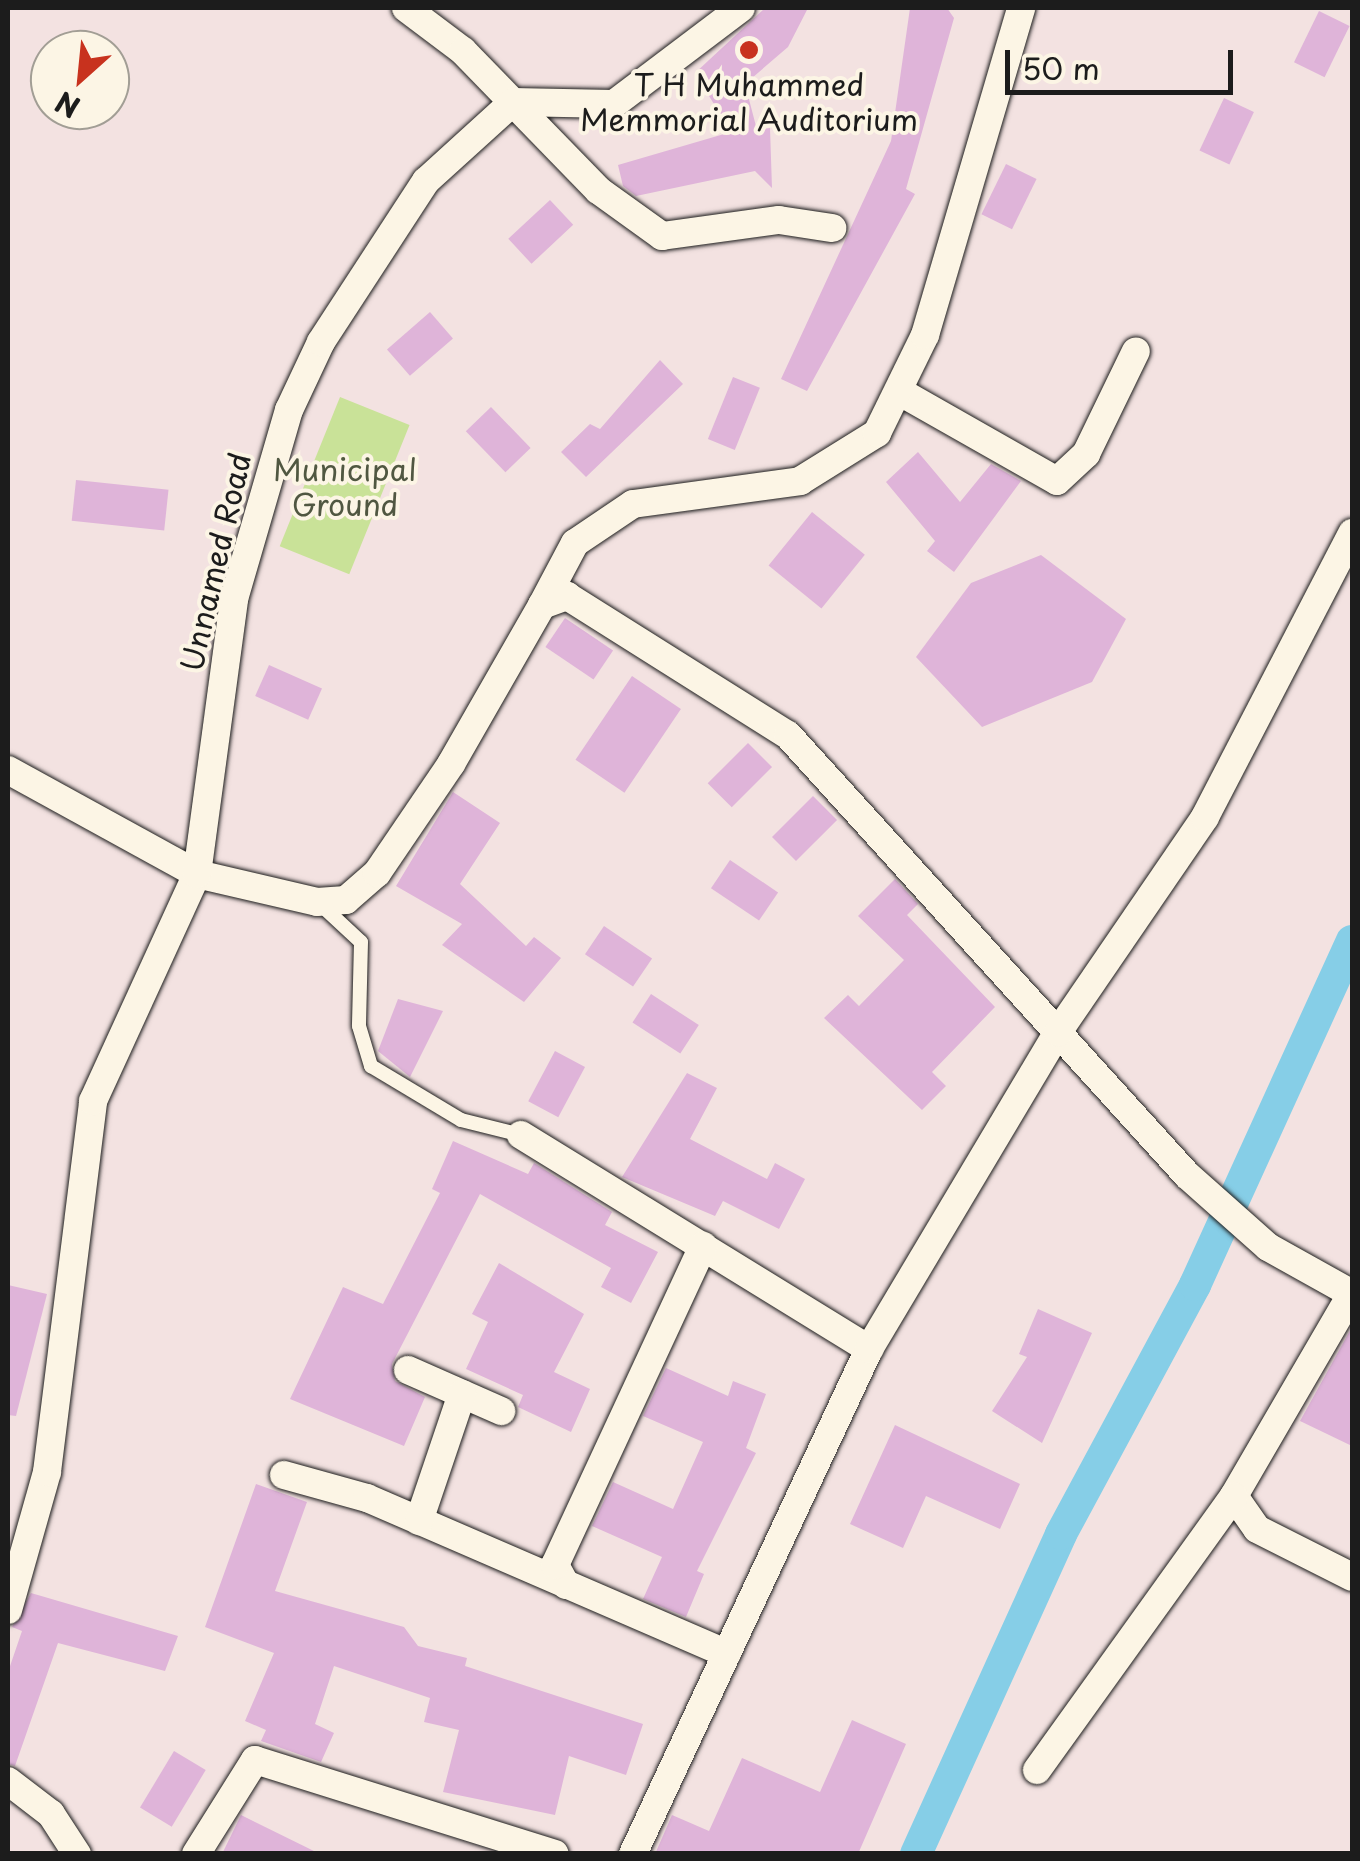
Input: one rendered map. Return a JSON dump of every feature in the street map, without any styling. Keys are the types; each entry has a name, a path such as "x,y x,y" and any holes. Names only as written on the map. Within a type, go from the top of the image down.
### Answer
{"street":[{"path":"406,8 512,102 598,190 662,236 779,220 832,228"},
{"path":"512,102 614,104 741,8"},
{"path":"8,770 197,874 317,902 346,900 377,872 542,605 575,542 633,504 800,481 877,433 902,392 955,244 1021,8"},
{"name":"Unnamed Road","path":"8,1610 47,1472 93,1101 197,874 234,599 289,410 360,277 426,180 512,102"},
{"path":"902,392 1057,481 1086,454 1136,351"},
{"path":"634,1854 869,1349 1058,1032 1204,817 1352,533"},
{"path":"542,605 566,596 788,735 1187,1175 1268,1247 1352,1294 1234,1496 1038,1770"},
{"path":"521,1135 869,1349"},
{"path":"566,1585 555,1565 704,1246"},
{"path":"408,1370 501,1411"},
{"path":"420,1521 462,1394"},
{"path":"284,1475 420,1521 727,1654"},
{"path":"1234,1496 1257,1529 1352,1577"},
{"path":"196,1854 256,1760 556,1854"},
{"path":"8,1781 50,1814 76,1854"}],"lane":[{"path":"317,902 360,942 359,1026 371,1066 462,1120 521,1135"}],"green space":[{"name":"Municipal Ground","path":"340,397 410,425 349,574 280,546"}],"building":[{"path":"765,8 808,8 788,47 745,84 757,130 770,128 772,188 755,171 636,196 623,186 618,165 731,132 695,73"},
{"path":"910,8 947,8 954,18 906,189 915,194 807,391 781,379 891,141"},
{"path":"1319,11 1350,26 1325,77 1294,62"},
{"path":"1224,98 1254,112 1229,165 1199,151"},
{"path":"1006,164 1037,179 1012,229 981,214"},
{"path":"550,200 573,225 532,264 508,239"},
{"path":"430,312 453,338 410,376 387,349"},
{"path":"660,360 683,384 586,477 561,452 590,424 600,429"},
{"path":"733,377 760,388 735,450 708,439"},
{"path":"491,407 531,448 505,472 466,431"},
{"path":"918,452 960,502 991,464 1021,481 954,572 927,551 935,541 886,482"},
{"path":"76,480 168,490 164,530 72,521"},
{"path":"812,512 865,555 821,608 769,566"},
{"path":"1041,555 1126,619 1092,682 982,727 916,657 971,583"},
{"path":"565,618 613,650 594,679 545,647"},
{"path":"269,665 322,689 308,720 255,696"},
{"path":"632,676 681,709 624,793 576,760"},
{"path":"748,743 772,767 732,807 708,783"},
{"path":"453,792 500,823 460,884 526,946 534,937 561,958 524,1002 442,945 462,924 396,886"},
{"path":"813,796 837,820 796,861 772,837"},
{"path":"730,860 778,892 759,921 711,888"},
{"path":"895,879 918,904 907,915 995,1007 932,1072 946,1086 922,1110 824,1018 848,995 859,1006 904,960 858,916"},
{"path":"604,926 652,958 633,987 585,954"},
{"path":"651,994 699,1025 680,1054 632,1023"},
{"path":"398,999 443,1011 410,1077 378,1051"},
{"path":"555,1051 585,1067 558,1117 528,1101"},
{"path":"687,1073 717,1088 690,1139 767,1179 775,1163 805,1179 779,1229 723,1201 715,1216 622,1177"},
{"path":"453,1141 528,1174 534,1163 612,1212 605,1225 658,1252 631,1303 601,1287 611,1268 480,1194 392,1364 395,1381 425,1397 404,1446 290,1399 343,1287 383,1304 440,1193 432,1189"},
{"path":"499,1263 584,1314 554,1372 590,1389 571,1432 518,1407 523,1395 466,1369 488,1322 472,1314"},
{"path":"8,1285 47,1294 16,1416 8,1415"},
{"path":"1038,1309 1092,1333 1042,1443 992,1411 1027,1357 1019,1354"},
{"path":"1352,1327 1352,1446 1300,1421"},
{"path":"666,1368 728,1396 733,1381 766,1394 746,1448 756,1453 697,1571 704,1574 686,1617 643,1599 662,1557 592,1526 613,1482 673,1509 703,1442 643,1416"},
{"path":"895,1425 1020,1484 1000,1529 926,1496 903,1548 850,1524"},
{"path":"256,1484 307,1502 275,1591 404,1627 418,1646 467,1658 465,1666 643,1724 626,1775 569,1756 555,1815 443,1792 459,1730 424,1722 430,1698 334,1666 315,1724 334,1733 321,1762 261,1741 266,1730 245,1721 274,1653 205,1627"},
{"path":"31,1593 178,1636 165,1671 58,1643 15,1766 8,1764 8,1672 22,1631 12,1627"},
{"path":"852,1720 906,1744 858,1854 655,1854 672,1815 709,1831 742,1758 820,1792"},
{"path":"174,1751 206,1770 172,1827 140,1808"},
{"path":"241,1815 320,1854 222,1854"}],"waterway":[{"path":"916,1854 1061,1534 1195,1285 1352,941"}],"place":[{"name":"T H Muhammed Memmorial Auditorium","path":"749,50"}]}
